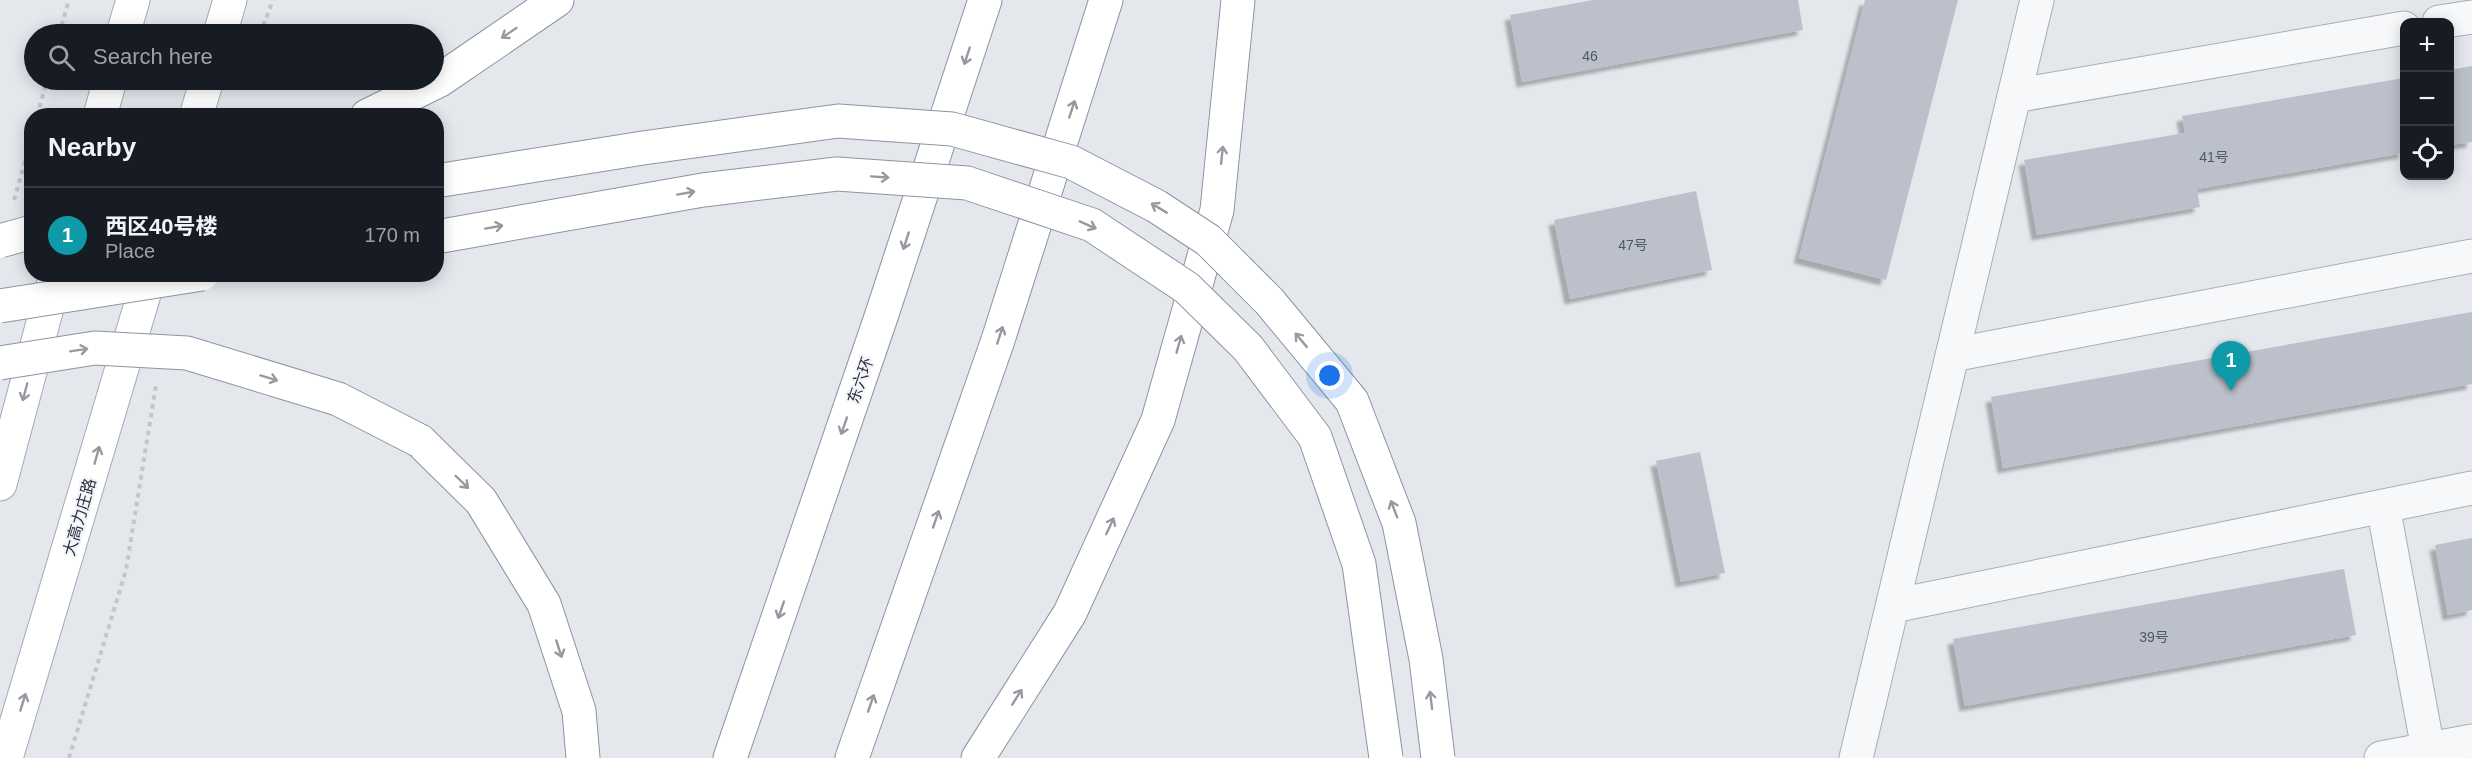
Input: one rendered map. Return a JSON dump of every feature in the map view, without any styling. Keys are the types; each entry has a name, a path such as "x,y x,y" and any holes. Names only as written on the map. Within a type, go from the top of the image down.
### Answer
{"main road":[{"path":"126,24 133,0"},
{"path":"223,24 230,0"},
{"path":"444,77 557,0"},
{"name":"东六环","path":"730,758 881,317 985,0"},
{"path":"852,758 998,340 1106,0"},
{"path":"981,752 1070,613 1158,420 1216,210 1238,0"},
{"path":"102,108 107,90"},
{"path":"198,108 204,90"},
{"path":"383,108 420,90"},
{"path":"444,180 643,148 838,121 952,129 1071,162 1156,206 1216,247 1269,301 1352,401 1399,523 1426,659 1438,758"},
{"path":"444,236 703,190 837,174 967,183 1092,225 1187,288 1248,348 1315,437 1359,564 1386,758"},
{"path":"0,241 24,234"},
{"path":"0,248 24,244"},
{"path":"0,483 54,282"},
{"name":"大高力庄路","path":"6,758 148,282"},
{"path":"0,306 152,282"},
{"path":"0,363 95,348 187,353 338,399 420,441 481,501 544,604 579,711 583,758"}],"lane":[{"path":"1856,758 2037,0"},
{"path":"2454,20 2472,17"},
{"path":"2014,96 2400,29"},
{"path":"1952,356 2472,256"},
{"path":"1893,606 2472,488"},
{"path":"2384,506 2428,749"},
{"path":"2388,757 2472,741"}],"path":[{"path":"62,24 69,0"},
{"path":"264,24 273,0"},
{"path":"39,108 44,90"},
{"path":"13,206 24,166"},
{"path":"69,758 126,570 159,376"}],"building":[{"path":"1593,0 1798,0 1803,30 1522,82 1510,15"},
{"path":"1865,0 1958,0 1886,280 1799,258"},
{"path":"2472,66 2472,142 2454,144 2454,72 2454,69"},
{"path":"2400,79 2400,154 2197,189 2200,207 2037,235 2024,160 2185,133 2182,116"},
{"path":"1696,191 1712,270 1570,299 1554,220"},
{"path":"2472,312 2472,384 2003,468 1991,397"},
{"path":"1700,452 1725,573 1681,582 1656,461"},
{"path":"2472,538 2472,610 2448,615 2435,545"},
{"path":"2344,569 2356,635 1965,706 1953,639"}],"place":[{"name":"西区40号楼","path":"2231,391"}]}
